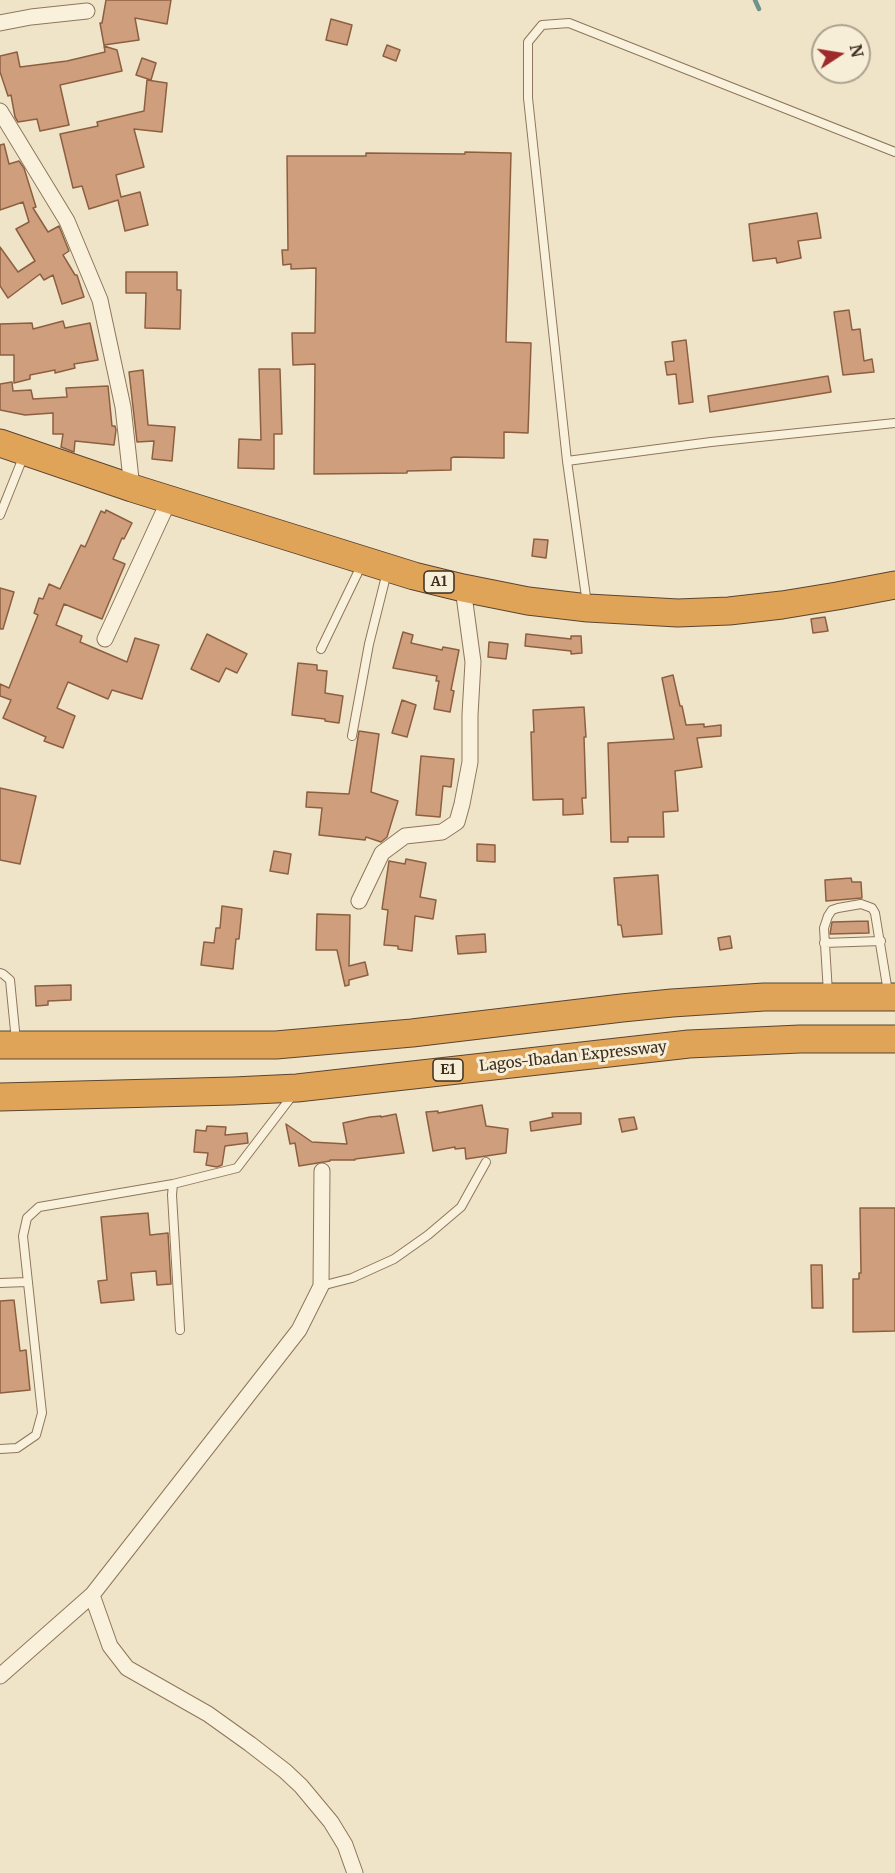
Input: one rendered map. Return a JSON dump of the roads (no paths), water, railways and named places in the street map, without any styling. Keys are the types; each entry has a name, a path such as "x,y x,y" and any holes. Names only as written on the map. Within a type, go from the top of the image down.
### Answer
{"highway":[{"name":"A1","path":"0,442 132,488 170,498 285,537 463,588 528,601 588,608 678,613 729,611 837,596 895,585"},
{"path":"8,1044 276,1045 412,1033 642,1006 764,997 892,997"},
{"name":"Lagos-Ibadan Expressway","path":"0,1097 297,1088 689,1044 800,1039 895,1039"}],"street":[{"path":"0,23 87,11"},
{"path":"0,111 67,221 100,300 123,407 132,488"},
{"path":"105,639 170,498"},
{"path":"359,901 382,853 405,836 442,832 456,822 462,804 470,762 473,662 463,588"},
{"path":"0,1676 92,1595 299,1330 321,1286 322,1171"},
{"path":"92,1595 110,1646 127,1668 208,1714 285,1771 301,1786 331,1822 345,1845 355,1873"}],"lane":[{"path":"588,608 567,461 528,98 528,42 542,25 569,23 895,152"},
{"path":"567,461 723,441 895,423"},
{"path":"0,515 25,451"},
{"path":"321,649 376,564"},
{"path":"352,736 369,644 376,564"},
{"path":"828,996 824,928 832,910 861,904 872,908 875,913 892,997"},
{"path":"824,943 881,941"},
{"path":"0,973 9,980 8,1044"},
{"path":"0,1449 17,1448 36,1435 42,1413 23,1236 27,1218 39,1207 173,1184 237,1168 297,1088"},
{"path":"321,1286 352,1278 394,1259 428,1235 461,1207 486,1162"},
{"path":"173,1184 180,1330"},
{"path":"0,1283 27,1282"}],"waterway":[{"path":"755,0 759,9"}]}
